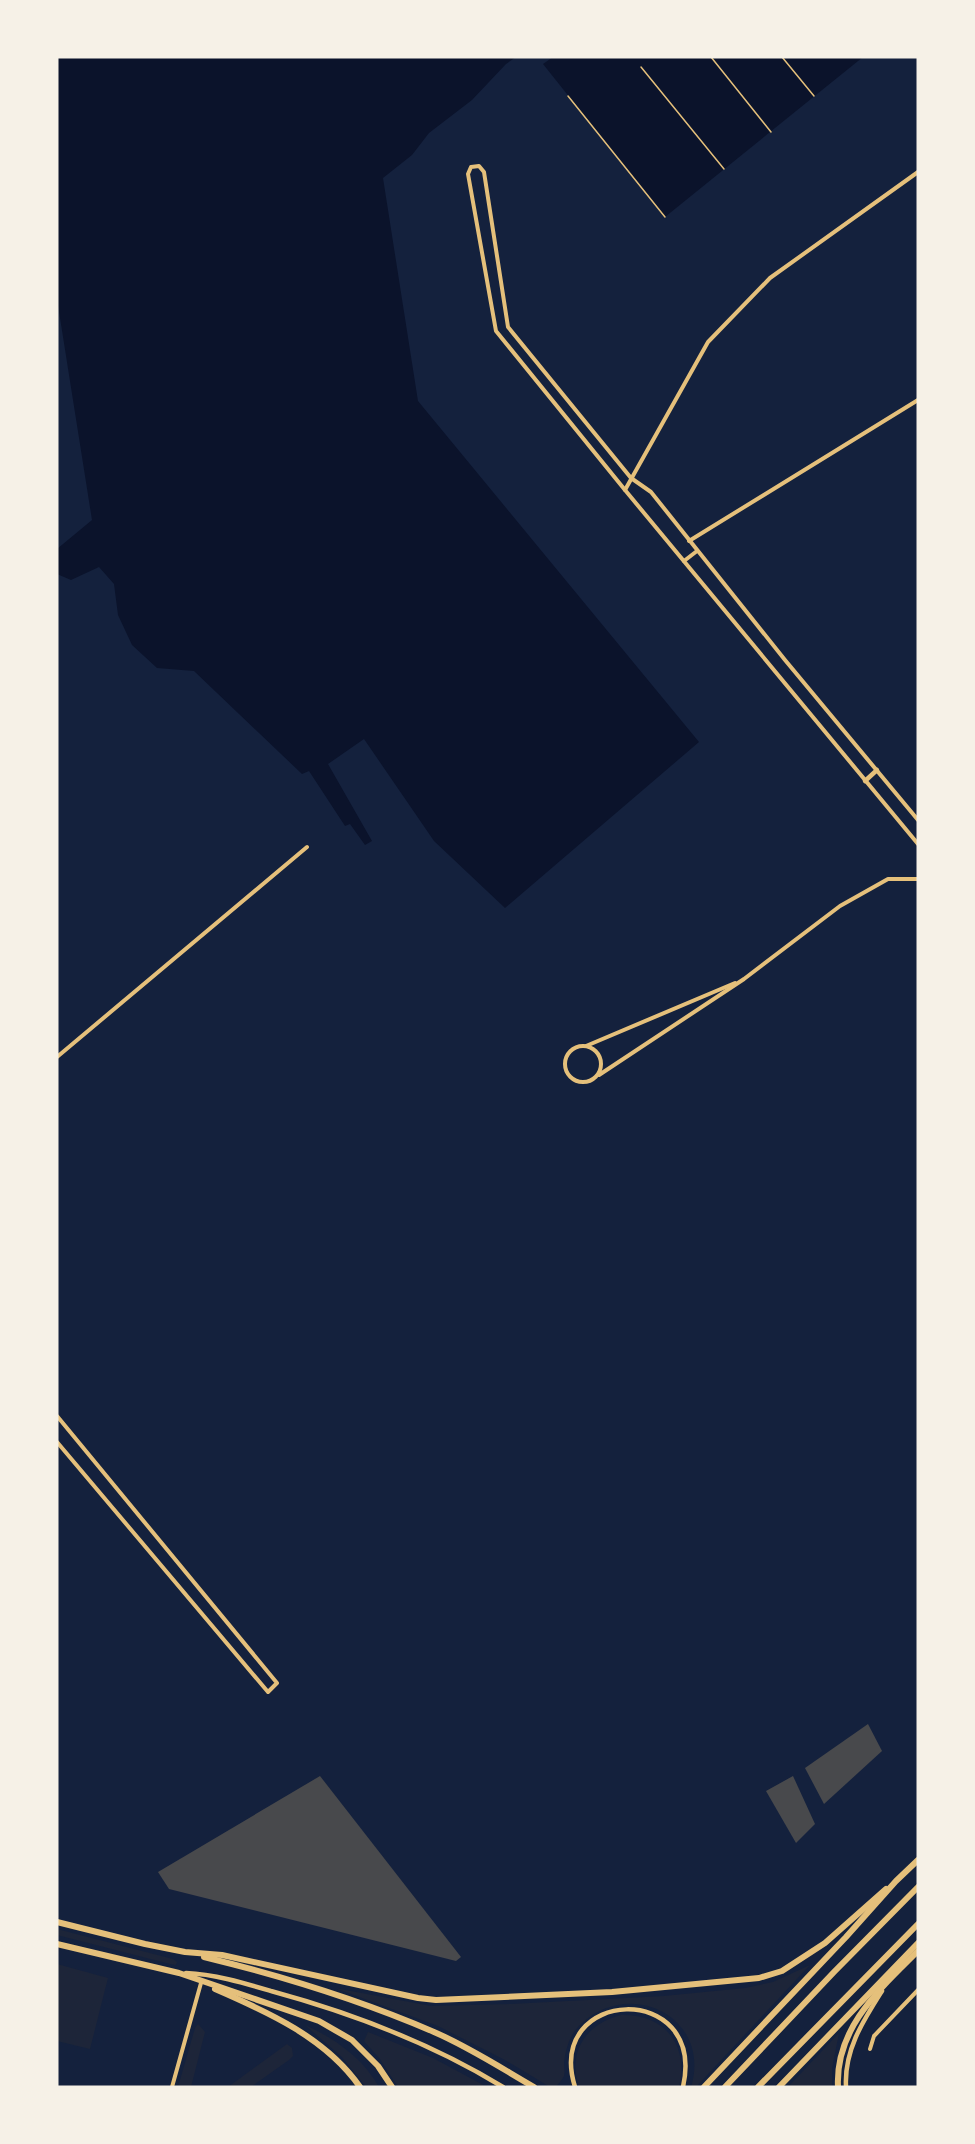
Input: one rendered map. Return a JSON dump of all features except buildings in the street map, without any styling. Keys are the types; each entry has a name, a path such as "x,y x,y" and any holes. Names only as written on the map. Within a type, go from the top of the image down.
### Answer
{"main road":[{"path":"185,1952 222,1955 436,2000 612,1992 739,1981 782,1971 825,1943 918,1860"},
{"path":"704,2087 896,1881"},
{"path":"725,2087 918,1887"},
{"path":"57,1922 185,1952 290,1980 382,2011 466,2047 534,2087"},
{"path":"758,2087 918,1924"},
{"path":"779,2087 918,1943"},
{"path":"57,1944 179,1973 319,2021 352,2040 378,2066 392,2087"},
{"path":"838,2087 840,2055 849,2030 864,2007 918,1951"},
{"path":"179,1973 288,2023 333,2056 360,2087"}],"street":[{"path":"918,820 651,492 631,478 508,327 484,172 481,167 473,166 468,174 496,331 918,844"},
{"path":"625,490 708,342 770,278 918,172"},
{"path":"689,541 916,405 918,400"},
{"path":"684,561 697,551"},
{"path":"865,781 877,770"},
{"path":"57,1058 307,847"},
{"path":"599,1075 602,1063 592,1048 580,1046 569,1052 565,1063 572,1079 583,1083 589,1082 744,979 840,906 888,879 918,879"},
{"path":"586,1046 744,979"},
{"path":"57,1416 278,1683 268,1692 57,1442"},
{"path":"179,1973 213,1976 249,1984 344,2013 452,2058 503,2087"},
{"path":"172,2087 201,1983"},
{"path":"846,2087 851,2046 887,1983"},
{"path":"870,2049 874,2036 918,1990"},
{"path":"574,2087 570,2073 571,2053 578,2036 591,2022 607,2012 626,2008 644,2010 661,2018 674,2031 684,2048 687,2068 683,2087"}],"path":[{"path":"711,57 771,132"},
{"path":"782,57 814,96"},
{"path":"641,67 724,169"},
{"path":"568,96 665,217"}],"shaded area":[{"path":"57,57 516,57 506,64 472,100 429,133 412,155 383,178 418,401 699,742 505,908 434,841 364,739 328,764 372,841 365,845 350,824 345,826 309,771 302,774 194,671 157,668 132,645 118,615 114,584 99,567 71,580 57,574 57,549 92,520 57,299"},
{"path":"553,57 863,57 665,217 543,64"},
{"path":"57,1929 173,1959 177,1962 176,1965 170,1964 57,1935"},
{"path":"57,1964 108,1978 90,2049 57,2041"},
{"path":"810,1965 696,2087 691,2087 694,2063 690,2041 679,2024 663,2012 643,2005 622,2004 601,2010 581,2024 567,2046 564,2076 556,2087 550,2087 505,2060 438,2026 335,1988 431,2006 511,2004 664,1996 745,1988 773,1982"},
{"path":"621,2015 650,2020 670,2035 677,2045 680,2058 679,2087 579,2087 576,2062 582,2041 598,2025"},
{"path":"198,2024 205,2032 191,2087 178,2087 195,2028"},
{"path":"305,2025 327,2036 347,2050 365,2067 379,2087 366,2087 342,2057"},
{"path":"368,2032 433,2058 487,2087 398,2087 380,2059 364,2041"},
{"path":"839,2033 832,2068 832,2087 788,2087"},
{"path":"287,2044 292,2048 293,2056 289,2060 251,2087 228,2087"}]}
